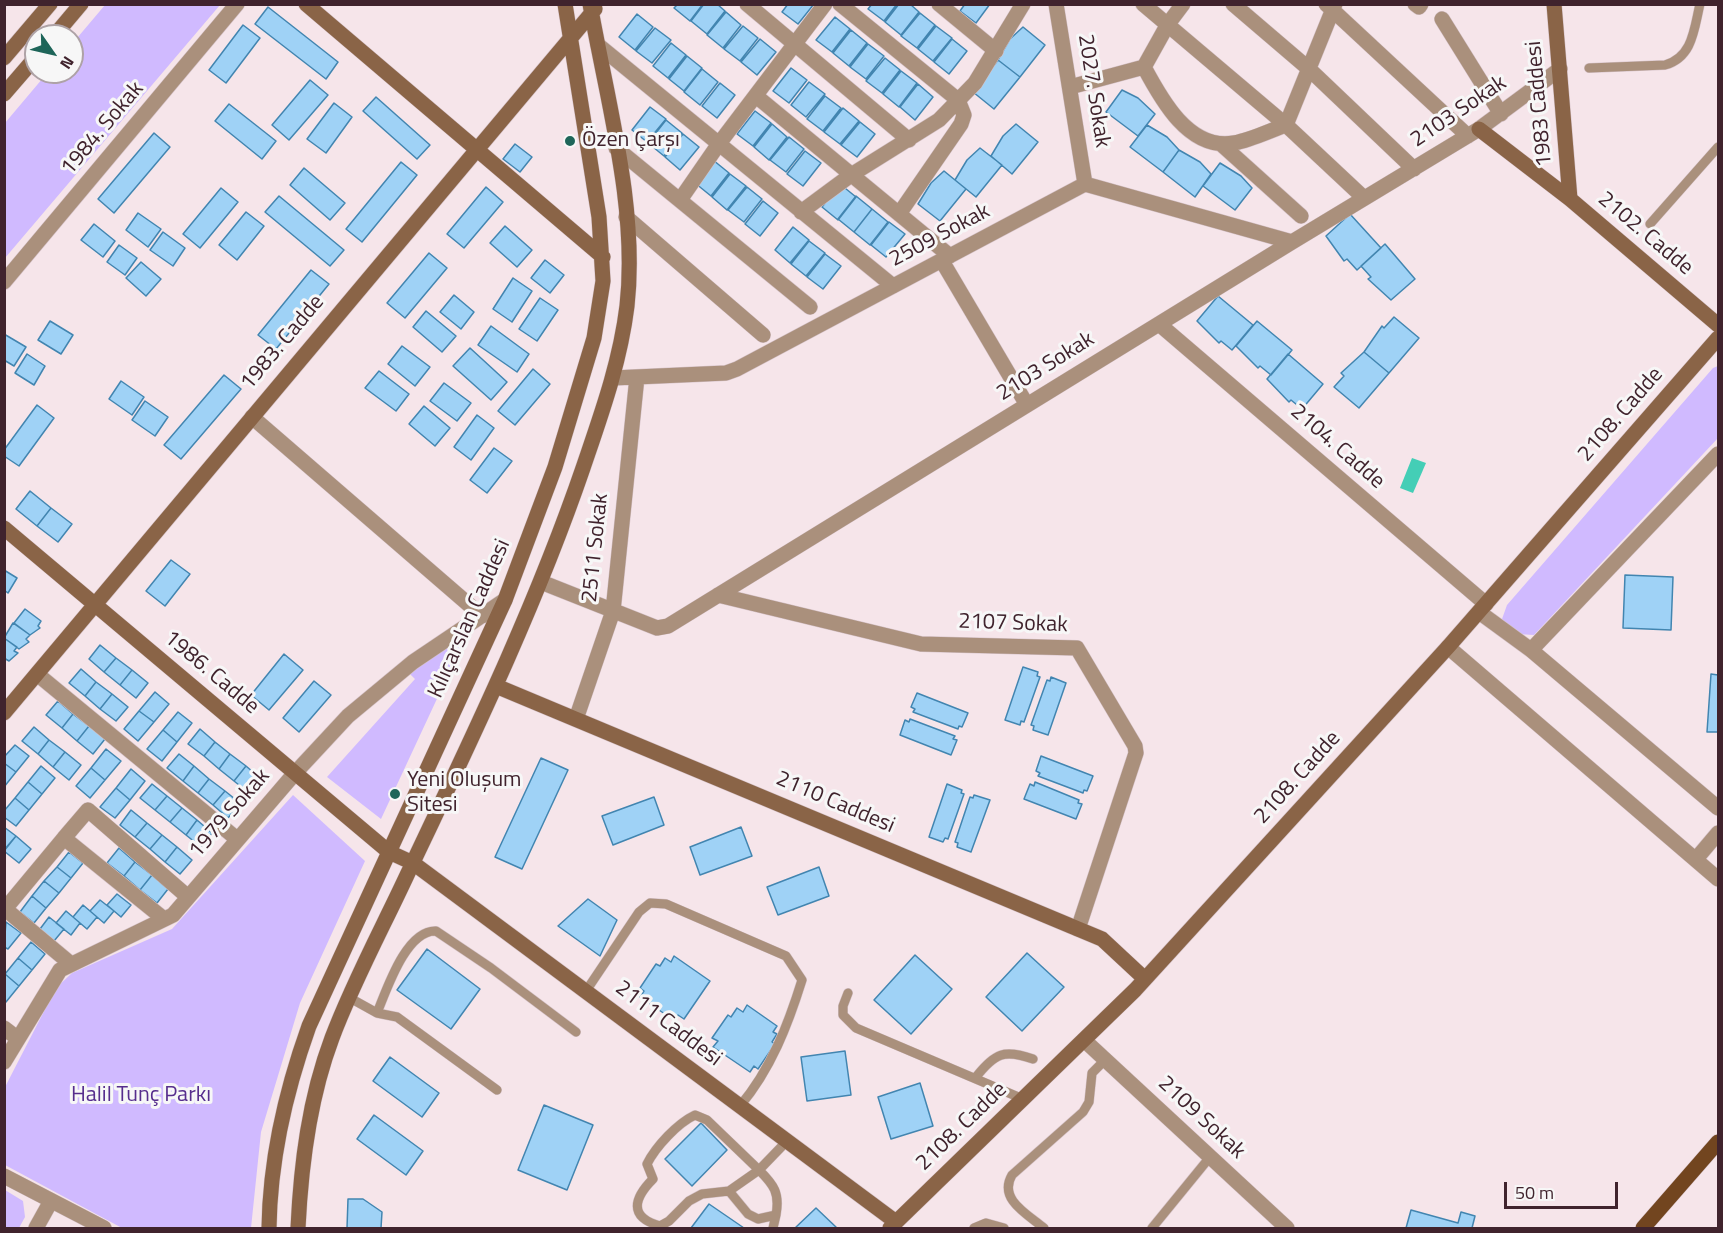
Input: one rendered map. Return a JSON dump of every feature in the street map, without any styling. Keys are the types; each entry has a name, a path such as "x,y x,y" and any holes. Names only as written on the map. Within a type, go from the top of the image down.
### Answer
{"main road":[{"path":"1643,1228 1719,1142"}],"street":[{"path":"4,58 50,4"},
{"path":"64,24 81,4"},
{"name":"1984. Sokak","path":"4,282 237,4"},
{"path":"306,4 603,257"},
{"name":"Kılıçarslan Caddesi","path":"269,1228 270,1188 277,1139 292,1074 309,1026 505,600 580,391 600,308 603,257 572,37 565,4"},
{"path":"747,4 909,140"},
{"path":"680,200 718,145 825,4"},
{"path":"840,4 958,100 964,115 961,124 898,214"},
{"path":"939,4 996,51"},
{"name":"2027. Sokak","path":"1056,4 1085,184"},
{"path":"1143,4 1286,125 1364,198"},
{"path":"1070,87 1144,67 1168,24 1184,4"},
{"path":"1233,4 1309,69 1414,169"},
{"path":"1415,4 1419,7 1421,4"},
{"name":"1983 Caddesi","path":"1554,4 1570,199"},
{"path":"801,212 851,175 939,120 975,83 1023,5"},
{"path":"1144,67 1168,108 1181,123 1201,138 1221,144 1234,143 1286,125 1332,6 1473,133"},
{"path":"298,1228 308,1128 333,1037 496,686 541,582 613,378 627,302 629,267 626,217 594,7"},
{"name":"1983. Cadde","path":"4,713 572,37 594,7"},
{"path":"1442,19 1501,114"},
{"path":"598,45 893,286"},
{"name":"2103 Sokak","path":"541,582 657,628 663,628 1473,133 1560,69"},
{"path":"4,94 24,71"},
{"path":"756,96 898,214 946,258 1027,405"},
{"name":"2102. Cadde","path":"1473,133 1570,199 1719,326"},
{"path":"1221,144 1301,216"},
{"path":"616,148 810,307"},
{"path":"1085,184 1292,242"},
{"name":"2509 Sokak","path":"613,378 731,372 1085,184"},
{"path":"626,217 763,335"},
{"name":"2104. Cadde","path":"1159,324 1482,608 1719,808"},
{"name":"2108. Cadde","path":"893,1225 1145,979 1449,647 1719,338"},
{"name":"2511 Sokak","path":"576,719 613,611 637,377"},
{"path":"252,417 482,616"},
{"path":"1531,650 1719,454"},
{"name":"1986. Cadde","path":"4,528 389,852"},
{"name":"2107 Sokak","path":"718,595 921,644 1077,648 1135,746 1136,753 1078,929"},
{"name":"1979 Sokak","path":"4,1062 58,972 173,915 294,773 383,685 505,600"},
{"path":"1449,647 1719,879"},
{"path":"37,674 237,839"},
{"name":"2110 Caddesi","path":"496,686 1106,941 1145,979"},
{"path":"71,964 5,909 88,810 188,897"},
{"path":"1696,859 1719,833"},
{"path":"64,838 164,919"},
{"name":"2111 Caddesi","path":"389,852 413,863 787,1141 893,1225"},
{"path":"4,1028 17,1038"},
{"name":"2109 Sokak","path":"1084,1040 1287,1228"},
{"path":"4,1176 104,1228"},
{"path":"36,1228 51,1201"}],"lane":[{"path":"1588,68 1665,65 1677,60 1690,45 1700,4"},
{"path":"1650,224 1719,147"},
{"path":"586,992 639,912 650,903 666,904 786,956 802,980 775,1054 754,1089 740,1106"},
{"path":"377,1013 413,939 427,931 436,931 576,1032"},
{"path":"848,993 843,1015 856,1028 976,1077 1023,1099"},
{"path":"350,998 377,1013 397,1017 497,1089"},
{"path":"976,1077 986,1064 1000,1054 1013,1052 1033,1059"},
{"path":"1044,1228 1011,1200 1007,1193 1007,1184 1012,1175 1083,1112 1089,1102 1092,1073 1105,1060"},
{"path":"773,1228 778,1203 776,1188 759,1170 714,1127 695,1115 687,1119 651,1155 647,1164 653,1179 636,1200 636,1207 641,1215 660,1226 669,1221 689,1201 702,1194 729,1191 759,1170 787,1141"},
{"path":"1152,1228 1210,1157"},
{"path":"729,1191 748,1214 758,1219 776,1215"},
{"path":"974,1228 986,1223 1004,1228"}],"green space":[{"path":"105,5 220,5 5,258 5,123 38,84 84,84 84,30"},
{"path":"1718,366 1718,438 1534,635 1517,634 1502,619 1507,605 1713,368"},
{"path":"469,630 381,819 327,777 415,679 409,673"},
{"name":"Halil Tunç Parkı","path":"293,795 365,861 300,1003 261,1132 251,1228 122,1228 5,1165 4,1089 56,988 72,973 172,929"},
{"path":"5,1190 23,1201 25,1217 19,1228 5,1228"}],"shaded area":[{"path":"1412,458 1426,463 1413,493 1400,488"}],"building":[{"path":"678,4 703,4 690,21 674,8"},
{"path":"704,4 717,4 725,11 707,34 691,21"},
{"path":"788,4 814,4 798,24 782,12"},
{"path":"872,4 897,4 884,21 868,9"},
{"path":"899,4 910,4 919,12 901,35 885,22"},
{"path":"965,4 990,4 976,23 960,11"},
{"path":"268,7 338,62 326,79 255,24"},
{"path":"726,12 741,25 723,48 707,35"},
{"path":"920,13 935,25 917,48 901,36"},
{"path":"637,14 653,27 635,50 619,37"},
{"path":"835,17 850,29 832,52 816,40"},
{"path":"243,25 260,38 226,83 209,70"},
{"path":"743,26 758,38 740,61 724,49"},
{"path":"936,26 952,38 933,61 918,49"},
{"path":"1023,27 1045,45 1020,77 998,60 1010,39"},
{"path":"655,28 671,40 652,63 636,51"},
{"path":"851,30 867,43 849,66 833,53"},
{"path":"760,39 776,52 757,75 741,62"},
{"path":"952,39 967,51 949,74 934,62"},
{"path":"671,43 686,55 668,78 653,66"},
{"path":"868,44 884,56 866,79 850,67"},
{"path":"687,56 702,68 684,91 669,79"},
{"path":"885,58 900,70 882,93 866,81"},
{"path":"998,60 1020,77 994,109 973,92"},
{"path":"791,68 807,80 789,103 773,91"},
{"path":"702,69 718,82 700,105 684,92"},
{"path":"901,71 917,83 899,107 883,94"},
{"path":"310,80 328,95 289,140 272,125"},
{"path":"809,82 825,94 806,117 791,105"},
{"path":"720,83 735,95 717,118 702,106"},
{"path":"918,84 933,97 915,120 900,107"},
{"path":"1122,90 1138,98 1155,114 1138,136 1106,112"},
{"path":"825,96 841,108 823,131 807,119"},
{"path":"376,97 430,145 417,159 363,111"},
{"path":"334,103 352,117 326,153 307,139"},
{"path":"229,104 276,141 262,159 215,121"},
{"path":"650,107 666,119 647,142 632,130"},
{"path":"843,108 859,121 840,144 824,132"},
{"path":"755,111 771,123 753,146 737,134"},
{"path":"666,120 682,133 664,156 648,143"},
{"path":"860,122 875,134 857,157 841,145"},
{"path":"772,124 787,137 769,160 754,147"},
{"path":"1016,124 1038,142 1012,174 991,156 1003,136"},
{"path":"1147,125 1167,137 1179,150 1163,172 1130,147"},
{"path":"154,133 170,147 114,213 98,199"},
{"path":"683,134 699,147 680,170 665,157"},
{"path":"789,137 804,149 786,172 770,160"},
{"path":"515,144 532,157 520,172 503,159"},
{"path":"980,148 1002,165 976,197 955,180 967,160"},
{"path":"1179,150 1200,162 1211,174 1195,197 1163,172"},
{"path":"805,151 821,163 803,186 787,174"},
{"path":"713,160 729,173 711,196 695,183"},
{"path":"401,162 417,175 362,242 346,229"},
{"path":"1220,163 1241,176 1252,188 1235,210 1203,186"},
{"path":"304,168 345,203 330,220 290,185"},
{"path":"944,171 966,189 940,221 918,204 931,183"},
{"path":"730,174 746,186 727,210 712,197"},
{"path":"840,184 856,197 838,220 822,207"},
{"path":"486,187 503,202 464,248 447,234"},
{"path":"747,187 762,199 744,222 728,210"},
{"path":"221,188 238,202 200,248 183,234"},
{"path":"279,196 344,250 330,266 265,212"},
{"path":"856,196 872,209 854,232 838,219"},
{"path":"763,201 778,213 760,236 745,224"},
{"path":"872,209 888,222 870,245 854,232"},
{"path":"246,212 264,226 237,260 219,245"},
{"path":"138,213 161,229 148,247 126,230"},
{"path":"1350,214 1381,248 1357,270 1347,259 1344,261 1326,236"},
{"path":"889,222 905,234 886,257 871,245"},
{"path":"94,224 115,241 103,257 81,240"},
{"path":"505,226 532,250 517,267 490,243"},
{"path":"793,227 809,240 790,263 775,250"},
{"path":"163,232 185,248 173,266 150,250"},
{"path":"809,241 825,253 806,276 791,264"},
{"path":"1385,244 1415,279 1391,300 1368,279 1371,277 1361,266"},
{"path":"119,245 137,258 125,275 107,262"},
{"path":"429,253 447,268 405,318 387,303"},
{"path":"825,254 841,266 823,289 807,277"},
{"path":"545,260 564,275 550,293 531,278"},
{"path":"141,262 161,279 146,296 126,278"},
{"path":"311,270 329,284 276,349 258,335"},
{"path":"513,278 532,291 512,322 493,309"},
{"path":"454,295 474,312 461,329 440,312"},
{"path":"1218,296 1253,325 1232,350 1221,341 1219,343 1197,321"},
{"path":"540,298 558,310 537,341 519,329"},
{"path":"426,311 456,336 442,352 413,327"},
{"path":"1394,317 1419,338 1389,373 1364,352 1382,326 1384,328"},
{"path":"50,321 73,335 61,354 38,340"},
{"path":"1257,321 1292,350 1271,375 1260,366 1258,368 1236,346"},
{"path":"491,326 529,354 517,372 478,345"},
{"path":"4,334 26,347 14,366 4,360"},
{"path":"402,346 430,367 415,386 388,364"},
{"path":"470,348 507,382 491,400 453,366"},
{"path":"1364,352 1389,373 1359,408 1334,387 1344,376 1341,373"},
{"path":"27,354 45,366 34,385 15,373"},
{"path":"1288,354 1323,384 1302,409 1291,400 1289,402 1267,379"},
{"path":"533,369 550,384 515,425 498,411"},
{"path":"379,371 409,394 396,411 365,388"},
{"path":"224,375 241,389 181,459 164,445"},
{"path":"121,381 144,397 132,415 109,399"},
{"path":"444,383 471,403 457,421 430,401"},
{"path":"145,401 168,417 155,436 132,420"},
{"path":"37,405 54,418 19,466 4,456 4,450"},
{"path":"424,406 450,428 435,446 409,424"},
{"path":"477,415 494,428 471,460 454,447"},
{"path":"494,448 512,461 487,493 470,480"},
{"path":"30,491 51,508 37,526 16,509"},
{"path":"51,508 72,524 58,542 37,526"},
{"path":"171,560 190,574 165,606 146,591"},
{"path":"4,570 17,578 8,593 4,590"},
{"path":"1625,575 1673,577 1671,630 1623,628"},
{"path":"25,609 41,621 38,626 40,628 30,635 14,623"},
{"path":"13,623 30,635 26,639 29,642 19,649 4,638"},
{"path":"4,638 17,647 14,651 18,653 9,661 4,658"},
{"path":"100,645 116,658 104,672 89,659"},
{"path":"284,654 303,670 269,710 251,695"},
{"path":"116,658 132,670 120,685 104,672"},
{"path":"1023,667 1038,672 1037,676 1040,677 1024,722 1021,721 1020,725 1005,720"},
{"path":"81,669 96,682 85,696 69,683"},
{"path":"132,670 148,683 136,698 120,685"},
{"path":"1711,674 1718,675 1718,732 1707,732"},
{"path":"1051,677 1066,683 1048,735 1033,730 1034,726 1031,725 1047,680 1050,681"},
{"path":"314,681 331,695 299,732 283,718"},
{"path":"96,682 112,694 100,709 85,696"},
{"path":"155,692 169,704 154,722 139,711"},
{"path":"917,693 968,713 962,727 959,726 958,729 913,712 915,709 911,707"},
{"path":"112,694 128,707 116,721 100,709"},
{"path":"58,701 73,714 62,728 46,715"},
{"path":"139,711 154,722 138,741 124,729"},
{"path":"178,712 192,723 177,742 163,730"},
{"path":"73,714 89,726 77,741 62,728"},
{"path":"910,719 955,736 953,739 957,740 951,755 900,735 905,720 909,722"},
{"path":"89,726 105,739 93,754 77,741"},
{"path":"34,727 49,740 38,754 22,741"},
{"path":"200,729 215,742 204,756 188,744"},
{"path":"163,730 177,742 162,761 147,749"},
{"path":"49,740 65,752 53,767 38,754"},
{"path":"215,742 230,754 219,769 204,756"},
{"path":"15,745 29,756 16,772 4,763 4,757"},
{"path":"106,749 121,761 105,780 91,768"},
{"path":"65,752 81,765 69,780 53,767"},
{"path":"179,754 194,766 183,781 167,768"},
{"path":"230,754 246,766 234,781 219,769"},
{"path":"1041,756 1093,776 1087,791 1084,790 1083,793 1038,776 1040,773 1036,771"},
{"path":"541,758 568,770 522,869 495,857"},
{"path":"4,763 16,772 4,787"},
{"path":"41,766 55,778 42,794 28,782"},
{"path":"194,766 209,779 198,793 183,781"},
{"path":"246,766 261,779 249,793 234,781"},
{"path":"91,768 105,780 90,798 76,786"},
{"path":"131,769 145,781 130,800 116,788"},
{"path":"209,779 225,791 213,805 198,793"},
{"path":"28,782 42,794 29,810 15,798"},
{"path":"1035,782 1079,800 1078,803 1082,804 1076,819 1024,799 1030,784 1034,786"},
{"path":"152,784 167,796 155,810 140,798"},
{"path":"947,784 962,790 961,793 964,794 948,839 945,838 943,842 929,837"},
{"path":"116,788 130,800 115,818 100,807"},
{"path":"225,791 240,803 228,818 213,805"},
{"path":"974,795 990,800 971,852 957,847 958,843 955,842 970,797 973,798"},
{"path":"167,796 182,808 170,822 155,810"},
{"path":"654,797 664,825 613,845 602,816"},
{"path":"15,798 29,810 16,826 4,817 4,811"},
{"path":"182,808 197,820 186,835 170,822"},
{"path":"131,810 147,823 135,837 120,825"},
{"path":"197,820 212,833 201,847 186,835"},
{"path":"147,823 162,835 150,849 135,837"},
{"path":"4,827 16,836 4,850"},
{"path":"741,827 752,856 700,875 690,847"},
{"path":"162,835 177,847 165,862 150,849"},
{"path":"16,836 31,849 19,863 4,851"},
{"path":"177,847 192,860 180,874 165,862"},
{"path":"119,848 135,862 124,876 107,863"},
{"path":"69,852 83,863 71,878 57,867"},
{"path":"135,862 152,875 140,890 124,876"},
{"path":"57,867 71,878 59,893 44,881"},
{"path":"819,867 829,896 778,915 767,887"},
{"path":"152,875 168,889 157,903 140,890"},
{"path":"44,881 59,893 46,908 32,896"},
{"path":"117,894 131,905 121,917 107,905"},
{"path":"32,896 46,908 34,923 20,912"},
{"path":"588,899 617,920 600,956 558,926"},
{"path":"100,900 114,911 104,923 90,911"},
{"path":"83,905 97,917 87,929 73,917"},
{"path":"66,911 80,923 71,935 56,923"},
{"path":"49,917 64,929 54,941 40,929"},
{"path":"6,922 21,933 8,949 4,947"},
{"path":"31,942 45,954 32,970 18,958"},
{"path":"427,949 480,989 451,1029 397,990"},
{"path":"1027,953 1064,987 1022,1031 986,997"},
{"path":"915,955 952,989 911,1034 874,1000"},
{"path":"674,956 710,981 684,1019 678,1015 675,1021 640,997 644,991 640,988 656,964 660,966 665,958 671,962"},
{"path":"18,958 32,970 19,986 5,974"},
{"path":"5,974 19,986 6,1002 4,1001"},
{"path":"747,1005 777,1026 773,1032 777,1034 772,1042 775,1044 758,1069 754,1066 750,1072 713,1047 718,1041 712,1038 728,1015 731,1017 737,1008 743,1012"},
{"path":"845,1051 851,1095 807,1101 801,1057"},
{"path":"390,1057 439,1093 422,1117 373,1081"},
{"path":"920,1083 933,1126 891,1139 878,1097"},
{"path":"544,1105 593,1125 567,1190 518,1170"},
{"path":"374,1115 423,1151 406,1175 357,1139"},
{"path":"701,1123 727,1150 692,1186 665,1159"},
{"path":"348,1199 363,1199 382,1212 381,1228 347,1228"},
{"path":"709,1204 744,1228 691,1228"},
{"path":"816,1208 837,1228 795,1228"},
{"path":"1411,1210 1458,1223 1461,1212 1475,1216 1472,1228 1406,1228"}],"place":[{"name":"Özen Çarşı","path":"570,141"},
{"name":"Yeni Oluşum Sitesi","path":"395,794"}]}
